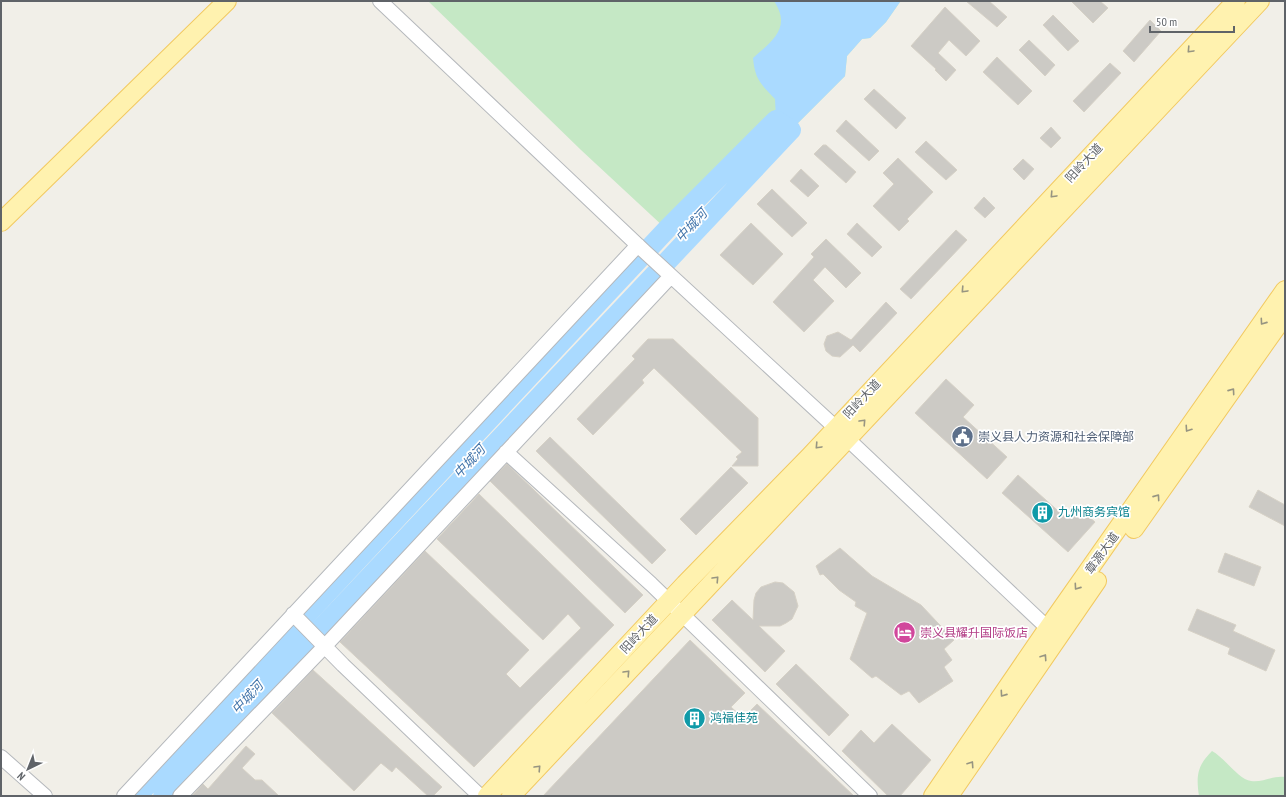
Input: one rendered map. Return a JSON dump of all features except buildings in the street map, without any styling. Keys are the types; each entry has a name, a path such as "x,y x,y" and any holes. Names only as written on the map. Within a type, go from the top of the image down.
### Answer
{"main road":[{"path":"1,222 227,1"},
{"name":"阳岭大道","path":"511,796 683,615 841,433 1236,1"},
{"name":"阳岭大道","path":"487,796 669,602 841,433 1260,1"},
{"name":"章源大道","path":"949,796 1052,633 1285,290"},
{"name":"章源大道","path":"933,796 1285,315"}],"street":[{"path":"380,1 1052,633"},
{"path":"124,796 296,617 641,248"},
{"path":"180,796 321,641 506,452 668,273"},
{"path":"506,452 683,615 870,796"},
{"path":"296,617 480,796"},
{"path":"1,757 45,796"}],"green space":[{"path":"428,1 900,2 886,22 870,38 862,39 847,56 845,76 791,130 776,120 665,228 581,150"},
{"path":"1212,751 1246,780 1259,781 1276,777 1285,777 1285,796 1199,796 1199,772 1203,762"}],"water":[{"path":"774,1 900,1 886,22 870,38 862,39 847,56 845,76 791,130 776,120 775,99 757,77 753,58 773,40 780,26 781,19"}],"waterway":[{"name":"中城河","path":"137,796 668,228 776,120 791,130 163,796"}],"place":[{"name":"崇义县人力资源和社会保障部","path":"963,437"},
{"name":"九州商务宾馆","path":"1042,512"},
{"name":"崇义县耀升国际饭店","path":"905,633"},
{"name":"鸿福佳苑","path":"694,718"}]}
